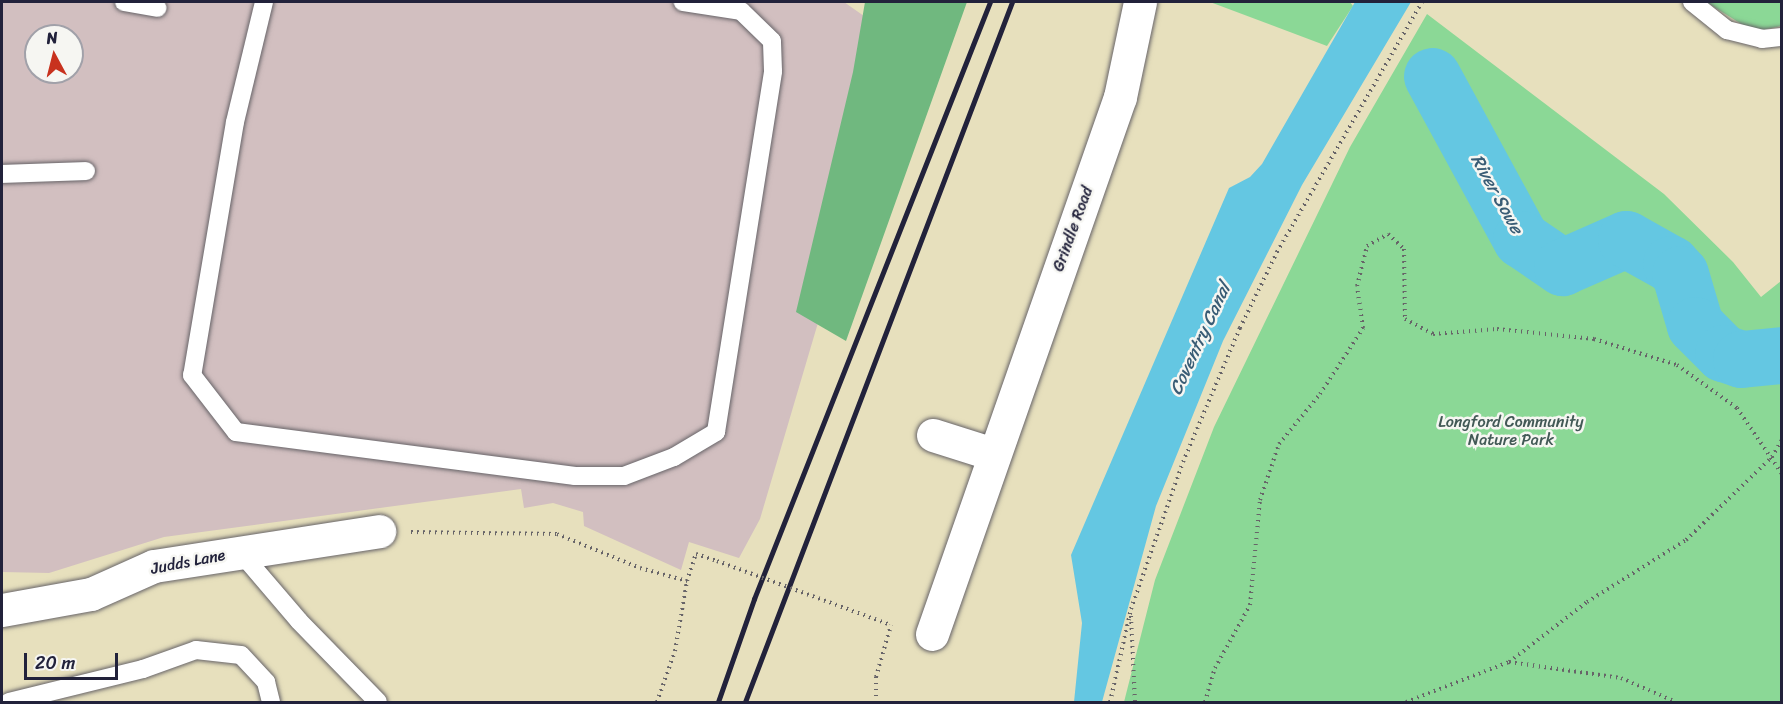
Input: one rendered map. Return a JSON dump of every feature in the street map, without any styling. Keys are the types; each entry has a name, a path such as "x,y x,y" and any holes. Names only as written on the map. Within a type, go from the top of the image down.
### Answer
{"street":[{"name":"Grindle Road","path":"932,634 993,454 1120,97 1140,2"},
{"path":"933,435 993,454"},
{"name":"Judds Lane","path":"2,610 91,594 154,566 379,531"}],"lane":[{"path":"124,2 157,8"},
{"path":"264,2 235,122 192,375 236,432 585,476 624,476 674,457 716,432 773,71 772,40 741,11 683,2"},
{"path":"1692,2 1727,30 1762,39 1782,37"},
{"path":"2,174 86,171"},
{"path":"241,552 299,621 378,702"},
{"path":"9,702 143,669 196,650 241,655 266,682 271,702"}],"path":[{"path":"1110,702 1131,609 1184,462 1245,318 1329,159 1422,2"},
{"path":"1205,702 1215,668 1250,605 1260,500 1279,444 1320,394 1363,328 1357,286 1367,246 1388,234 1404,249 1405,319 1433,334 1497,329 1594,339 1677,365 1737,408 1782,474"},
{"path":"1406,702 1509,662 1587,602 1686,540 1772,457 1782,440"},
{"path":"379,531 557,534 640,568 687,582"},
{"path":"657,702 675,651 687,582 696,554 891,625 876,677 876,702"},
{"path":"1131,609 1135,702"},
{"path":"1509,662 1621,678 1676,702"}],"shaded area":[{"path":"2,2 844,2 901,42 760,519 739,558 689,542 681,570 584,526 583,512 553,503 524,508 521,489 164,537 49,573 2,572"}],"green space":[{"path":"865,2 967,2 846,341 796,312 853,72"},
{"path":"1210,2 1350,2 1353,6 1327,46"},
{"path":"1706,2 1781,2 1781,26 1762,30 1743,25"},
{"name":"Longford Community Nature Park","path":"1427,14 1664,194 1733,262 1761,297 1781,281 1781,702 1124,702 1155,580 1214,427 1350,147"}],"water":[{"name":"Coventry Canal","path":"1355,2 1411,2 1302,185 1223,341 1156,506 1102,702 1074,702 1082,623 1071,555 1229,188 1250,177 1262,164"}],"waterway":[{"name":"River Sowe","path":"1432,76 1521,239 1562,267 1626,239 1671,264 1680,274 1695,325 1723,353 1741,359 1782,355"}],"railway":[{"path":"718,702 754,599 990,2"},
{"path":"745,702 1012,2"}]}
